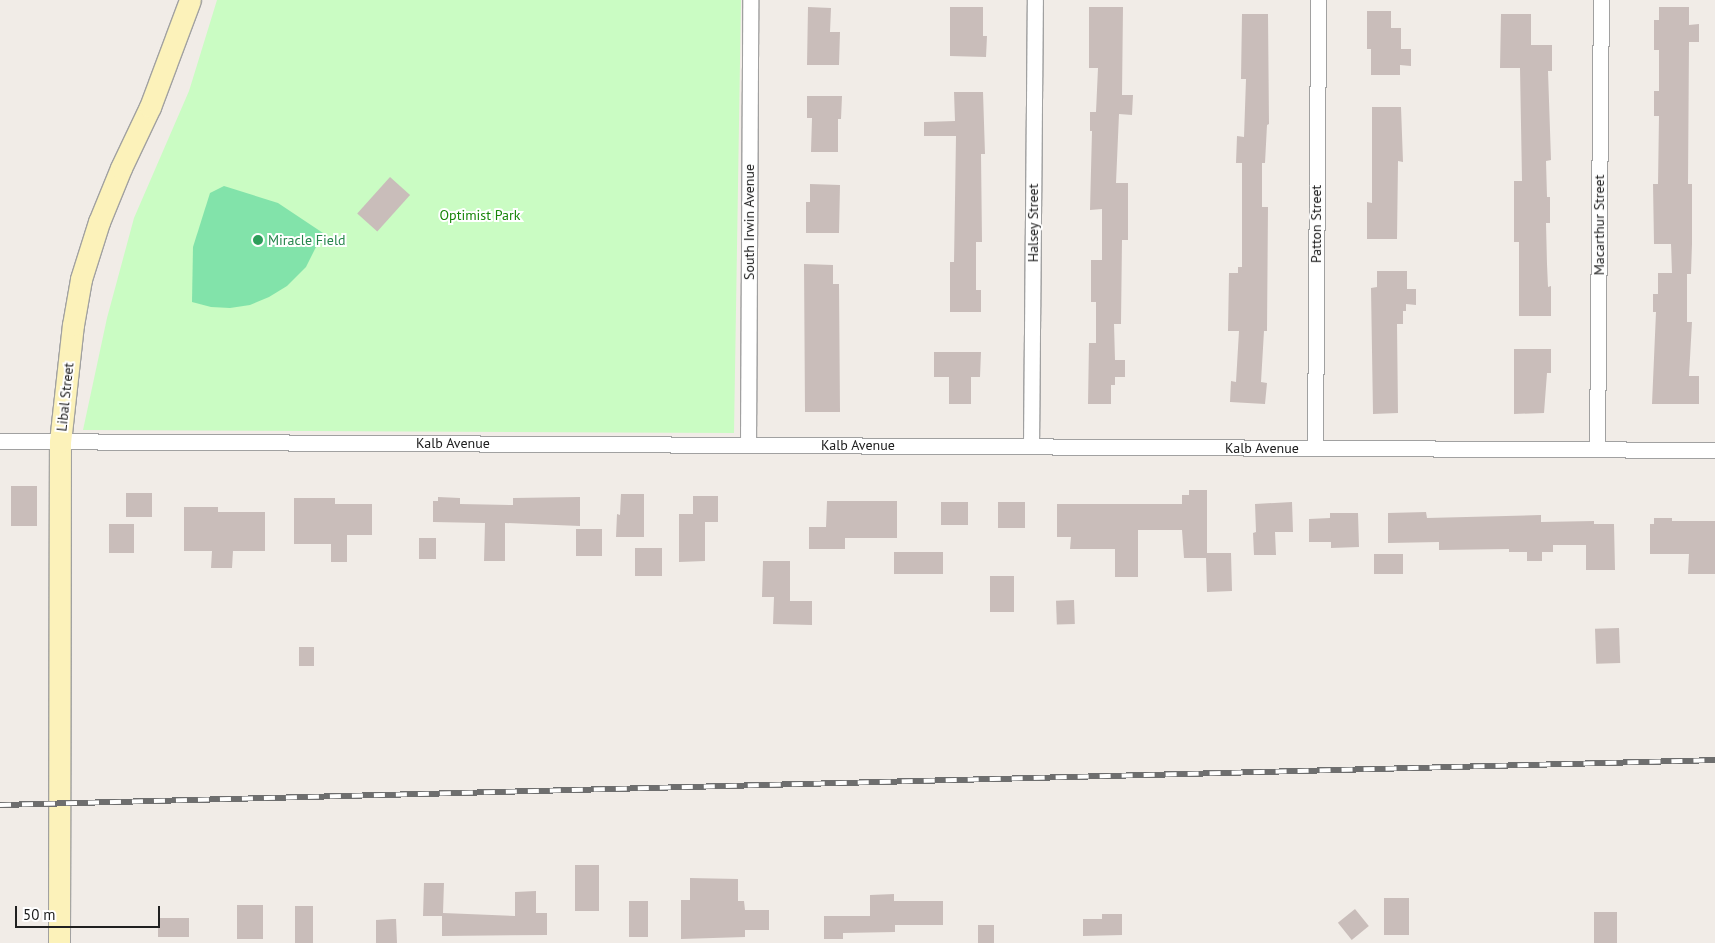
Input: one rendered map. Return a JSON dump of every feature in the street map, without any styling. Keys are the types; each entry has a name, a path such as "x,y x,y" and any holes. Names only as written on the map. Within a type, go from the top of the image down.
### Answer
{"street":[{"name":"Libal Street","path":"59,943 60,442 73,325 81,279 99,222 120,168 150,106 190,0"},
{"name":"South Irwin Avenue","path":"748,444 750,0"},
{"name":"Halsey Street","path":"1032,446 1035,0"},
{"name":"Patton Street","path":"1315,448 1318,0"},
{"name":"Macarthur Street","path":"1598,449 1601,0"},
{"name":"Kalb Avenue","path":"0,441 1715,450"}],"green space":[{"name":"Optimist Park","path":"217,0 741,0 734,433 83,430 107,318 134,218 189,91"},
{"name":"Miracle Field","path":"224,186 278,203 323,233 306,267 287,286 269,297 250,305 230,308 211,307 192,302 193,247 210,193"}],"building":[{"path":"808,7 831,8 830,32 840,32 839,65 807,65"},
{"path":"950,7 983,7 983,36 987,36 986,57 950,56"},
{"path":"1089,7 1123,7 1122,95 1133,95 1132,115 1119,114 1116,183 1128,183 1128,240 1122,240 1121,324 1114,324 1115,360 1125,360 1125,377 1115,377 1115,385 1111,385 1111,404 1088,404 1089,343 1096,343 1096,302 1091,302 1091,260 1102,260 1102,209 1090,210 1092,131 1090,131 1090,112 1096,112 1098,68 1089,68"},
{"path":"1659,7 1689,7 1689,25 1699,24 1699,42 1689,42 1688,184 1692,184 1692,244 1691,274 1687,274 1687,322 1692,322 1689,376 1699,376 1699,404 1652,404 1656,312 1653,312 1653,294 1658,294 1658,273 1672,273 1671,244 1654,244 1653,184 1658,184 1659,116 1654,116 1654,91 1659,91 1659,50 1654,50 1654,20 1659,20"},
{"path":"1367,11 1391,11 1391,28 1401,28 1401,49 1411,49 1411,66 1400,65 1400,75 1371,75 1371,49 1367,49"},
{"path":"1242,14 1268,14 1269,124 1267,125 1265,163 1262,163 1262,207 1268,207 1267,331 1264,331 1261,382 1267,383 1265,404 1230,402 1231,381 1236,382 1239,331 1228,331 1229,273 1238,273 1238,267 1242,267 1242,163 1236,163 1237,136 1244,137 1246,79 1241,79"},
{"path":"1501,14 1531,14 1531,45 1552,45 1552,71 1548,71 1551,160 1546,161 1547,197 1550,197 1550,223 1546,223 1548,287 1551,286 1551,316 1519,316 1519,242 1514,242 1514,181 1522,181 1520,68 1500,68"},
{"path":"954,92 983,92 985,154 981,154 982,242 976,242 976,290 981,290 981,312 950,312 950,262 954,262 956,136 924,136 924,122 955,121"},
{"path":"807,96 842,96 841,119 838,119 838,152 811,152 812,118 807,118"},
{"path":"1372,107 1401,107 1403,162 1398,161 1397,239 1367,239 1367,202 1372,203"},
{"path":"390,177 410,195 377,231 357,213"},
{"path":"810,184 840,185 839,233 806,233 806,202 810,202"},
{"path":"804,264 833,265 833,284 839,284 840,412 805,412"},
{"path":"1377,271 1407,271 1407,289 1416,289 1416,305 1406,304 1406,311 1403,311 1403,324 1397,324 1398,413 1373,414 1371,288 1377,287"},
{"path":"1514,349 1551,349 1551,373 1547,373 1544,413 1514,414"},
{"path":"934,352 981,352 980,377 971,377 971,404 949,404 949,377 934,377"},
{"path":"11,486 37,486 37,526 11,526"},
{"path":"1189,490 1207,490 1207,553 1231,553 1232,591 1207,592 1206,558 1184,558 1182,530 1138,530 1138,577 1115,577 1115,549 1070,549 1071,537 1057,537 1057,504 1182,504 1182,495 1189,495"},
{"path":"126,493 152,493 152,517 126,517"},
{"path":"621,494 644,494 644,537 616,537 617,514 620,515"},
{"path":"693,496 718,496 718,522 705,522 705,561 679,562 679,514 693,514"},
{"path":"438,497 460,498 460,504 513,505 513,498 580,497 580,526 505,523 505,561 484,561 485,523 433,522 433,501 438,501"},
{"path":"294,498 335,498 335,504 372,504 372,535 347,535 347,562 331,562 331,544 294,544"},
{"path":"827,501 897,501 897,538 845,538 845,549 809,549 809,527 826,527"},
{"path":"941,502 968,502 968,525 941,525"},
{"path":"998,502 1025,502 1025,528 998,528"},
{"path":"1292,502 1293,532 1275,532 1276,555 1254,555 1253,533 1256,532 1255,504"},
{"path":"184,507 218,507 218,512 265,512 265,551 233,551 232,568 211,568 212,551 184,551"},
{"path":"1426,512 1427,518 1541,515 1541,522 1594,521 1594,524 1614,524 1615,570 1586,570 1586,545 1553,545 1553,552 1542,552 1542,561 1527,561 1527,552 1509,552 1509,549 1439,550 1439,542 1388,543 1388,513"},
{"path":"1330,513 1358,513 1359,547 1331,548 1331,542 1309,542 1309,519 1330,518"},
{"path":"1654,518 1672,518 1672,521 1715,521 1715,574 1688,574 1689,554 1650,554 1650,524 1654,524"},
{"path":"109,524 134,524 134,553 109,553"},
{"path":"576,529 602,529 602,556 576,556"},
{"path":"419,538 436,538 436,559 419,559"},
{"path":"635,548 662,548 662,576 635,576"},
{"path":"894,552 943,552 943,574 894,574"},
{"path":"1374,554 1403,554 1403,574 1374,574"},
{"path":"763,561 790,561 790,601 812,601 812,625 773,624 774,597 762,597"},
{"path":"990,576 1014,576 1014,612 990,612"},
{"path":"1074,600 1075,624 1057,625 1056,601"},
{"path":"1619,628 1620,663 1596,664 1595,629"},
{"path":"299,647 314,647 314,666 299,666"},
{"path":"575,865 599,865 599,911 575,911"},
{"path":"690,878 738,879 738,901 744,901 745,910 769,910 769,930 745,930 745,937 681,939 681,900 690,900"},
{"path":"424,883 444,883 443,913 515,916 515,892 536,891 536,913 547,913 547,935 442,936 442,916 423,916"},
{"path":"894,894 894,901 943,901 943,925 895,925 895,932 843,933 843,939 824,939 824,916 870,916 870,895"},
{"path":"1384,898 1409,898 1409,935 1384,935"},
{"path":"629,901 648,901 648,937 629,937"},
{"path":"237,905 263,905 263,939 237,939"},
{"path":"295,906 313,906 313,943 295,943"},
{"path":"1355,909 1369,926 1352,940 1338,923"},
{"path":"1594,912 1617,912 1617,943 1594,943"},
{"path":"1102,914 1122,914 1122,935 1083,936 1083,919 1102,919"},
{"path":"158,918 189,918 189,937 158,937"},
{"path":"396,919 397,943 376,943 376,920"},
{"path":"978,925 994,925 994,943 978,943"}],"railway":[{"path":"0,805 1715,760"}],"place":[{"name":"Miracle Field","path":"258,240"}]}
